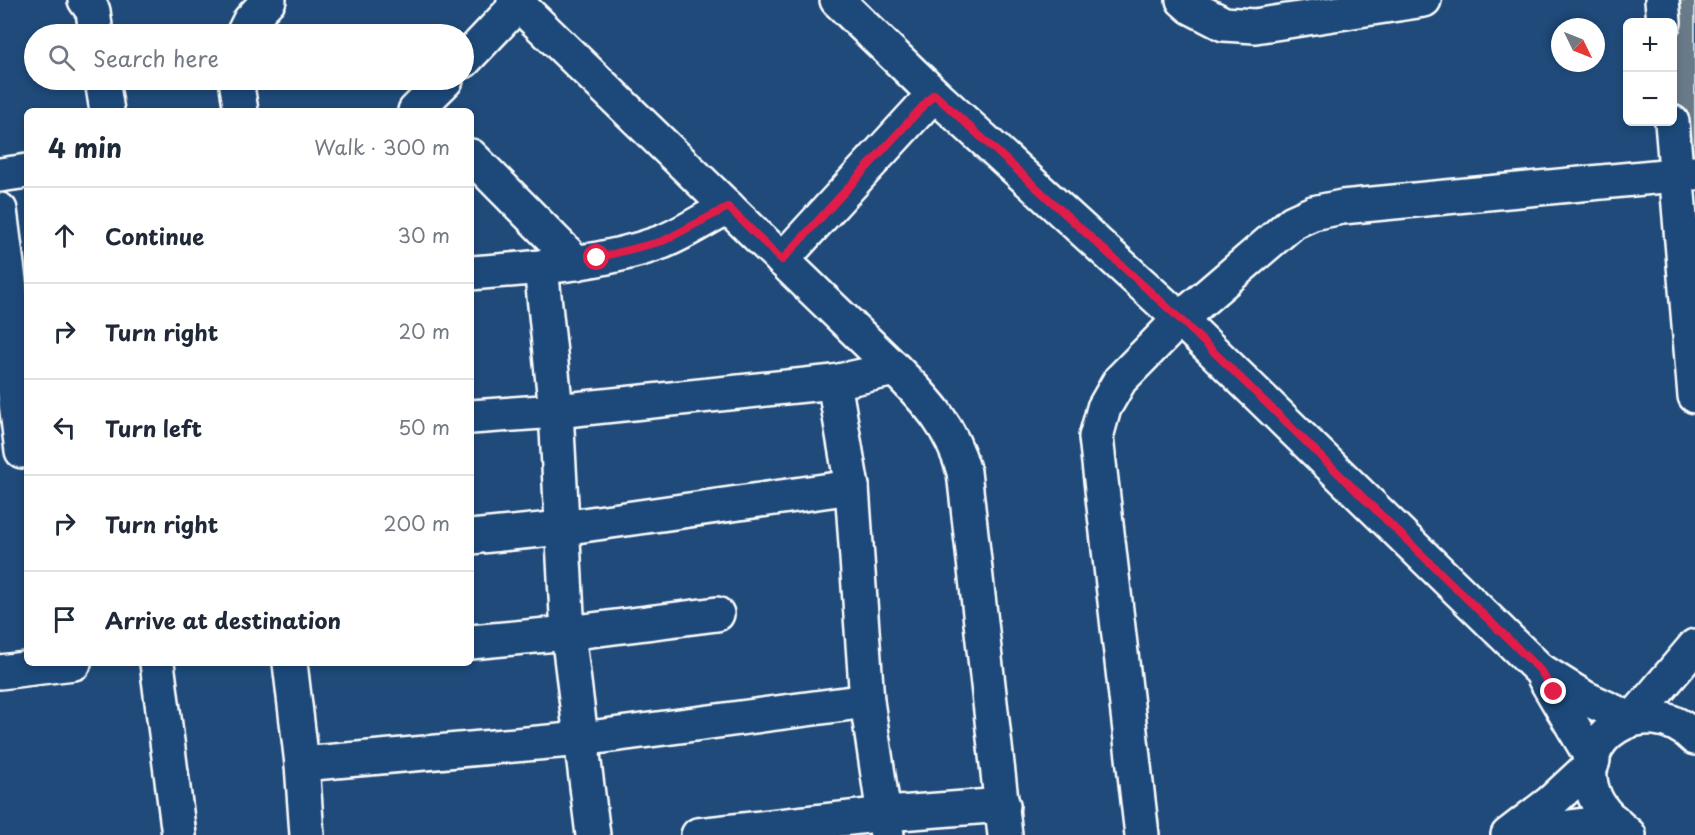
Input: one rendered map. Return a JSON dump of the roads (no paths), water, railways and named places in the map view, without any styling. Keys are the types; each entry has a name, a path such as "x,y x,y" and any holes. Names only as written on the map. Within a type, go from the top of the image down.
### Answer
{"street":[{"path":"248,24 269,0"},
{"path":"837,0 934,94 1180,319 1540,670 1585,698 1632,719 1662,718 1676,723 1695,738"},
{"path":"1183,0 1191,8 1224,24 1255,26 1424,0"},
{"path":"1662,0 1664,18"},
{"path":"474,50 516,2 895,369 942,419 956,446 964,472 1004,820 698,835"},
{"path":"103,90 106,108"},
{"path":"237,90 240,108"},
{"path":"422,108 437,90"},
{"path":"782,260 934,94"},
{"path":"1673,126 1686,173 1695,396"},
{"path":"474,159 577,263"},
{"path":"0,175 24,171"},
{"path":"1142,835 1096,437 1104,408 1120,380 1180,319 1293,222 1313,213 1342,207 1686,173"},
{"path":"474,273 577,263 663,241 728,207"},
{"path":"0,210 10,288 16,451"},
{"path":"541,267 556,411 568,633 593,835"},
{"path":"474,417 556,411 834,382 895,369"},
{"path":"834,382 852,487 867,700 886,824"},
{"path":"474,537 562,528 852,487"},
{"path":"474,642 568,633 717,614"},
{"path":"1509,835 1551,802 1592,762 1606,735 1632,719 1695,646"},
{"path":"0,672 49,666"},
{"path":"157,666 179,835"},
{"path":"290,666 302,764 307,835"},
{"path":"1540,670 1592,762 1591,780 1595,796 1603,810 1622,828"},
{"path":"302,764 582,739 867,700"},
{"path":"1509,835 1622,828"}]}
